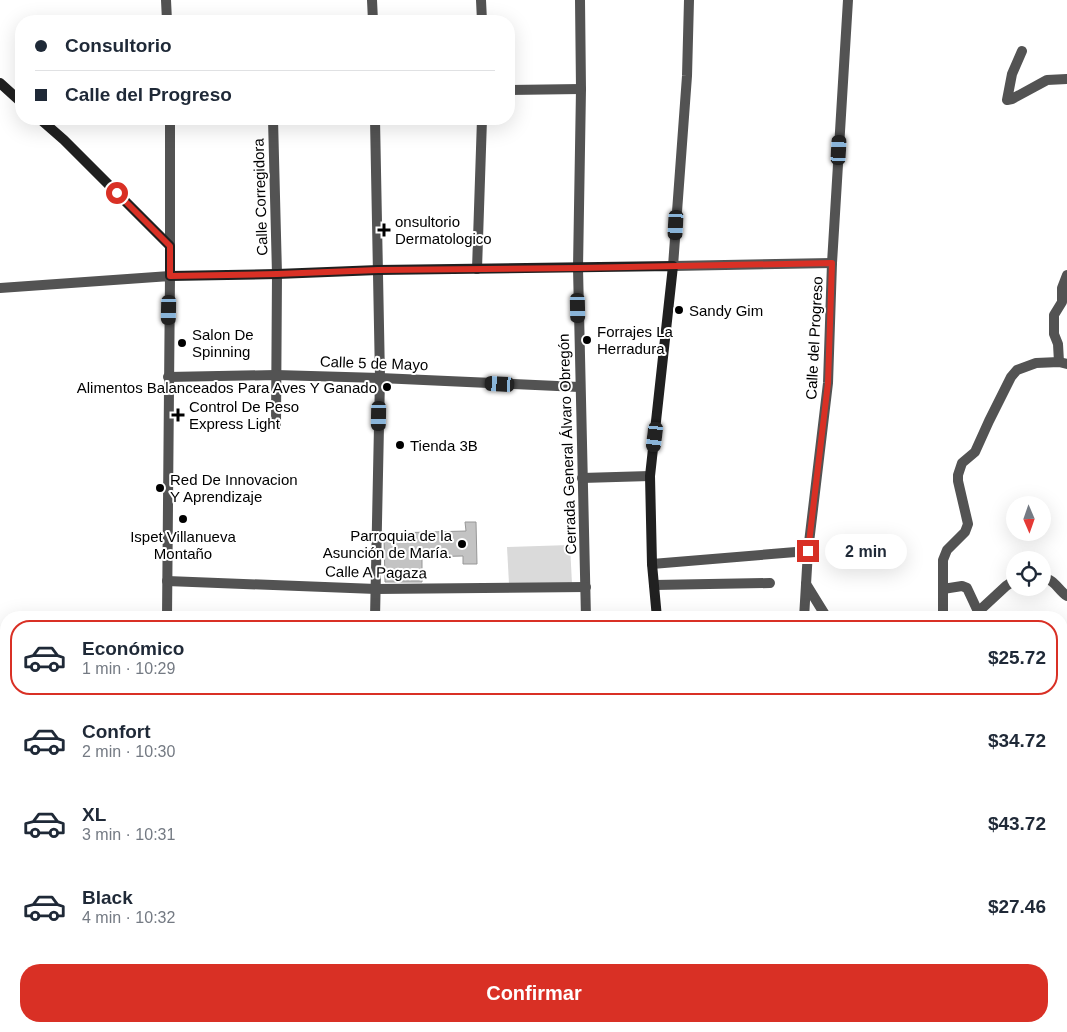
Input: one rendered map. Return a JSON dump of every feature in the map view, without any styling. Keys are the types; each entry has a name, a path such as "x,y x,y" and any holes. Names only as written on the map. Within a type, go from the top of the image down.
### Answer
{"street":[{"path":"166,0 167,15"},
{"path":"372,0 373,15"},
{"path":"481,0 482,15"},
{"name":"Cerrada General Álvaro Obregón","path":"580,0 579,388 586,611"},
{"path":"656,611 652,564 650,476 673,266 688,76 689,0"},
{"name":"Calle del Progreso","path":"804,611 808,551 828,383 832,263 848,0"},
{"path":"1022,51 1012,74 1008,100 1047,80 1067,79"},
{"path":"0,83 15,97"},
{"path":"515,90 581,89"},
{"path":"47,125 72,147 170,246"},
{"path":"166,611 170,125"},
{"name":"Calle Corregidora","path":"273,125 277,274 276,424"},
{"path":"375,125 380,378 375,611"},
{"path":"477,269 482,125"},
{"path":"0,288 170,276 378,270 832,263"},
{"path":"943,611 943,565 945,553 965,532 968,524 958,481 962,463 976,452 1010,377 1016,370 1036,363 1063,363 1054,334 1054,315 1062,302 1062,288 1067,275"},
{"name":"Calle 5 de Mayo","path":"168,377 276,375 579,388"},
{"path":"582,478 650,476"},
{"path":"652,564 808,551"},
{"path":"1051,580 1067,596"},
{"name":"Calle A Pagaza","path":"167,581 376,589 586,587"},
{"path":"654,585 770,584"},
{"path":"806,584 823,611"},
{"path":"943,589 962,586 968,588 979,611"},
{"path":"983,611 1006,586"}],"shaded area":[{"path":"570,545 572,584 509,584 507,547"}],"building":[{"path":"465,522 476,522 477,564 463,564 463,556 422,557 422,582 385,582 384,537 393,537 393,533 466,531"}],"place":[{"name":"onsultorio Dermatologico","path":"384,230"},
{"name":"Sandy Gim","path":"679,310"},
{"name":"Forrajes La Herradura","path":"587,340"},
{"name":"Salon De Spinning","path":"182,343"},
{"name":"Alimentos Balanceados Para Aves Y Ganado","path":"387,387"},
{"name":"Control De Peso Express Light","path":"178,415"},
{"name":"Tienda 3B","path":"400,445"},
{"name":"Red De Innovacion Y Aprendizaje","path":"160,488"},
{"name":"Ispet Villanueva Montaño","path":"183,519"},
{"name":"Parroquia de la Asunción de María.","path":"462,544"}],"route":[{"path":"117,193 170,246 170,276 378,270 832,263 828,383 808,551"}]}
